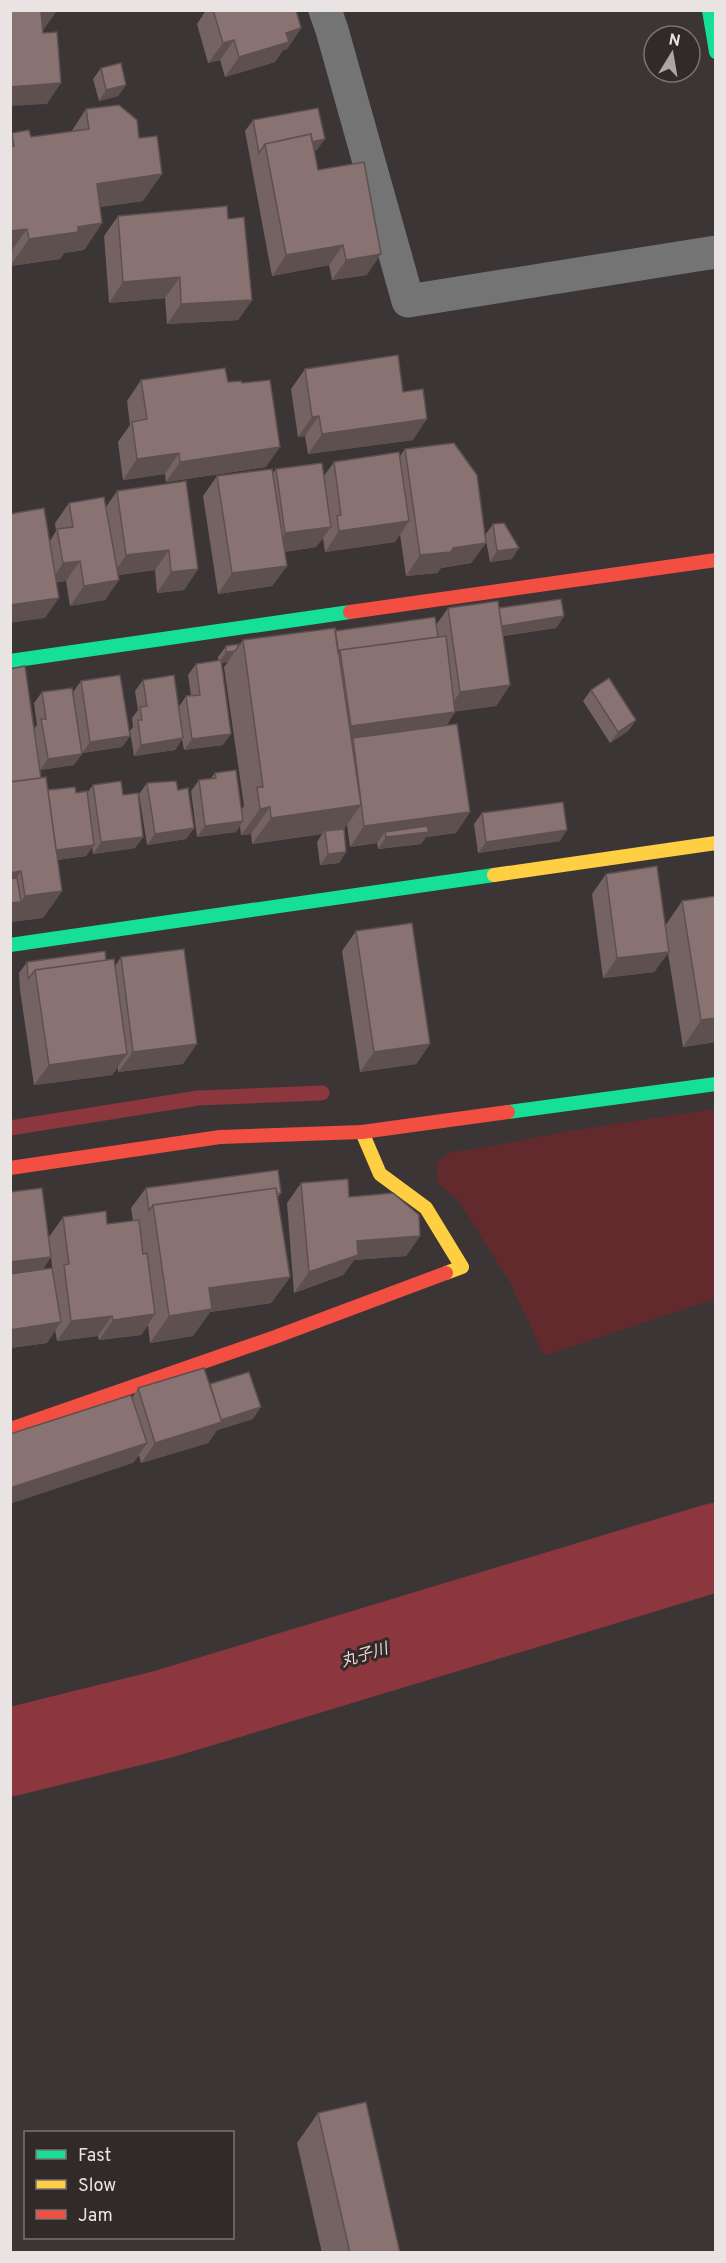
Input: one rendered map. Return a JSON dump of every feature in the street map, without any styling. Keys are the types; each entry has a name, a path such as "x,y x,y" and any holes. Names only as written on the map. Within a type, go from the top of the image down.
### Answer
{"street":[{"path":"325,10 408,301 716,252"},
{"path":"710,10 716,52"},
{"path":"10,661 716,560"},
{"path":"10,945 716,843"},
{"path":"10,1168 220,1137 362,1132 716,1084"},
{"path":"10,1429 275,1337 462,1267 426,1208 380,1174 362,1132"}],"shaded area":[{"path":"715,1109 715,1299 544,1356 511,1284 458,1200 437,1183 437,1162 450,1152 568,1131"}],"building":[{"path":"10,10 56,10 56,12 41,12 43,33 57,32 61,83 10,87"},
{"path":"213,10 296,10 301,28 286,33 289,42 239,57 234,40 223,43"},
{"path":"121,63 126,85 106,90 101,68"},
{"path":"119,105 137,120 139,138 157,136 162,174 97,184 102,223 78,227 78,232 29,239 27,229 10,231 10,147 14,146 12,133 29,130 31,137 89,129 86,109"},
{"path":"318,108 325,139 312,142 311,134 265,144 259,153 253,120"},
{"path":"311,134 318,170 364,162 381,254 346,260 343,245 286,255 265,144"},
{"path":"227,206 228,219 244,217 252,300 181,304 180,277 123,282 118,216"},
{"path":"398,355 403,392 423,389 427,419 322,434 319,416 312,417 305,369"},
{"path":"225,368 228,382 270,380 280,447 180,462 179,453 137,459 132,422 147,419 141,380"},
{"path":"454,443 477,475 486,543 453,548 451,552 420,555 405,449"},
{"path":"399,452 409,521 339,531 337,516 341,515 334,462"},
{"path":"322,463 331,527 285,533 276,469"},
{"path":"272,469 287,566 232,573 217,476"},
{"path":"186,481 198,569 171,572 169,550 126,555 117,491"},
{"path":"104,497 119,580 84,586 80,561 63,563 57,529 73,527 69,503"},
{"path":"44,508 59,598 10,605 10,514"},
{"path":"504,523 519,548 497,551 493,524"},
{"path":"561,599 564,616 502,626 499,608"},
{"path":"498,601 510,685 460,692 448,608"},
{"path":"435,617 438,637 338,652 335,631"},
{"path":"335,628 361,805 271,818 270,807 260,809 257,787 263,787 243,640"},
{"path":"446,636 455,712 351,726 340,650"},
{"path":"240,644 235,651 226,652 226,646"},
{"path":"221,660 231,734 192,739 186,696 200,695 196,664"},
{"path":"25,666 41,778 10,782 10,669"},
{"path":"120,675 130,736 90,742 81,681"},
{"path":"174,675 183,738 141,745 138,720 142,720 140,707 147,706 143,680"},
{"path":"609,678 636,720 618,732 591,690"},
{"path":"72,688 82,754 48,759 41,719 46,719 42,692"},
{"path":"457,724 470,812 364,826 353,738"},
{"path":"236,770 243,821 205,826 199,780 216,778 215,773"},
{"path":"46,777 62,891 25,896 21,871 10,873 10,782"},
{"path":"121,781 123,795 138,793 143,837 101,842 93,785"},
{"path":"176,781 178,790 188,788 194,828 155,834 147,783"},
{"path":"75,787 76,793 87,791 94,845 56,850 48,790"},
{"path":"563,802 567,830 486,842 482,813"},
{"path":"427,826 429,832 386,837 385,832"},
{"path":"344,829 346,852 328,854 325,831"},
{"path":"657,866 669,952 617,958 606,874"},
{"path":"17,878 21,902 10,903 10,879"},
{"path":"716,896 716,1018 701,1020 682,901"},
{"path":"412,923 430,1044 374,1052 356,931"},
{"path":"184,949 197,1044 133,1052 121,957"},
{"path":"105,951 106,960 35,970 28,979 27,962"},
{"path":"114,959 127,1054 49,1065 35,970"},
{"path":"278,1170 281,1193 277,1194 276,1188 153,1205 149,1211 146,1188"},
{"path":"348,1179 349,1197 393,1193 419,1215 420,1236 357,1241 358,1255 309,1272 301,1183"},
{"path":"42,1188 51,1257 10,1262 10,1192"},
{"path":"276,1188 290,1277 209,1288 212,1309 169,1316 153,1205"},
{"path":"106,1211 107,1224 139,1220 143,1254 147,1253 155,1314 113,1320 112,1316 71,1321 64,1265 69,1264 63,1217"},
{"path":"52,1268 61,1322 10,1330 10,1274"},
{"path":"204,1368 222,1422 155,1443 138,1388"},
{"path":"249,1372 261,1407 221,1420 210,1384"},
{"path":"131,1395 147,1443 10,1488 10,1434"},
{"path":"366,2102 400,2253 350,2253 318,2113"}],"waterway":[{"path":"10,1128 198,1098 322,1093"},
{"name":"丸子川","path":"10,1752 164,1714 716,1547"}],"traffic: fast":[{"path":"709,10 716,52"},
{"path":"10,661 350,612"},
{"path":"10,945 494,875"},
{"path":"508,1112 716,1084"}],"traffic: slow":[{"path":"494,875 716,843"},
{"path":"362,1132 380,1174 426,1208 462,1267 446,1273"}],"traffic: jam":[{"path":"350,612 716,560"},
{"path":"10,1168 220,1137 362,1132 508,1112"},
{"path":"10,1429 275,1337 446,1273"}]}
